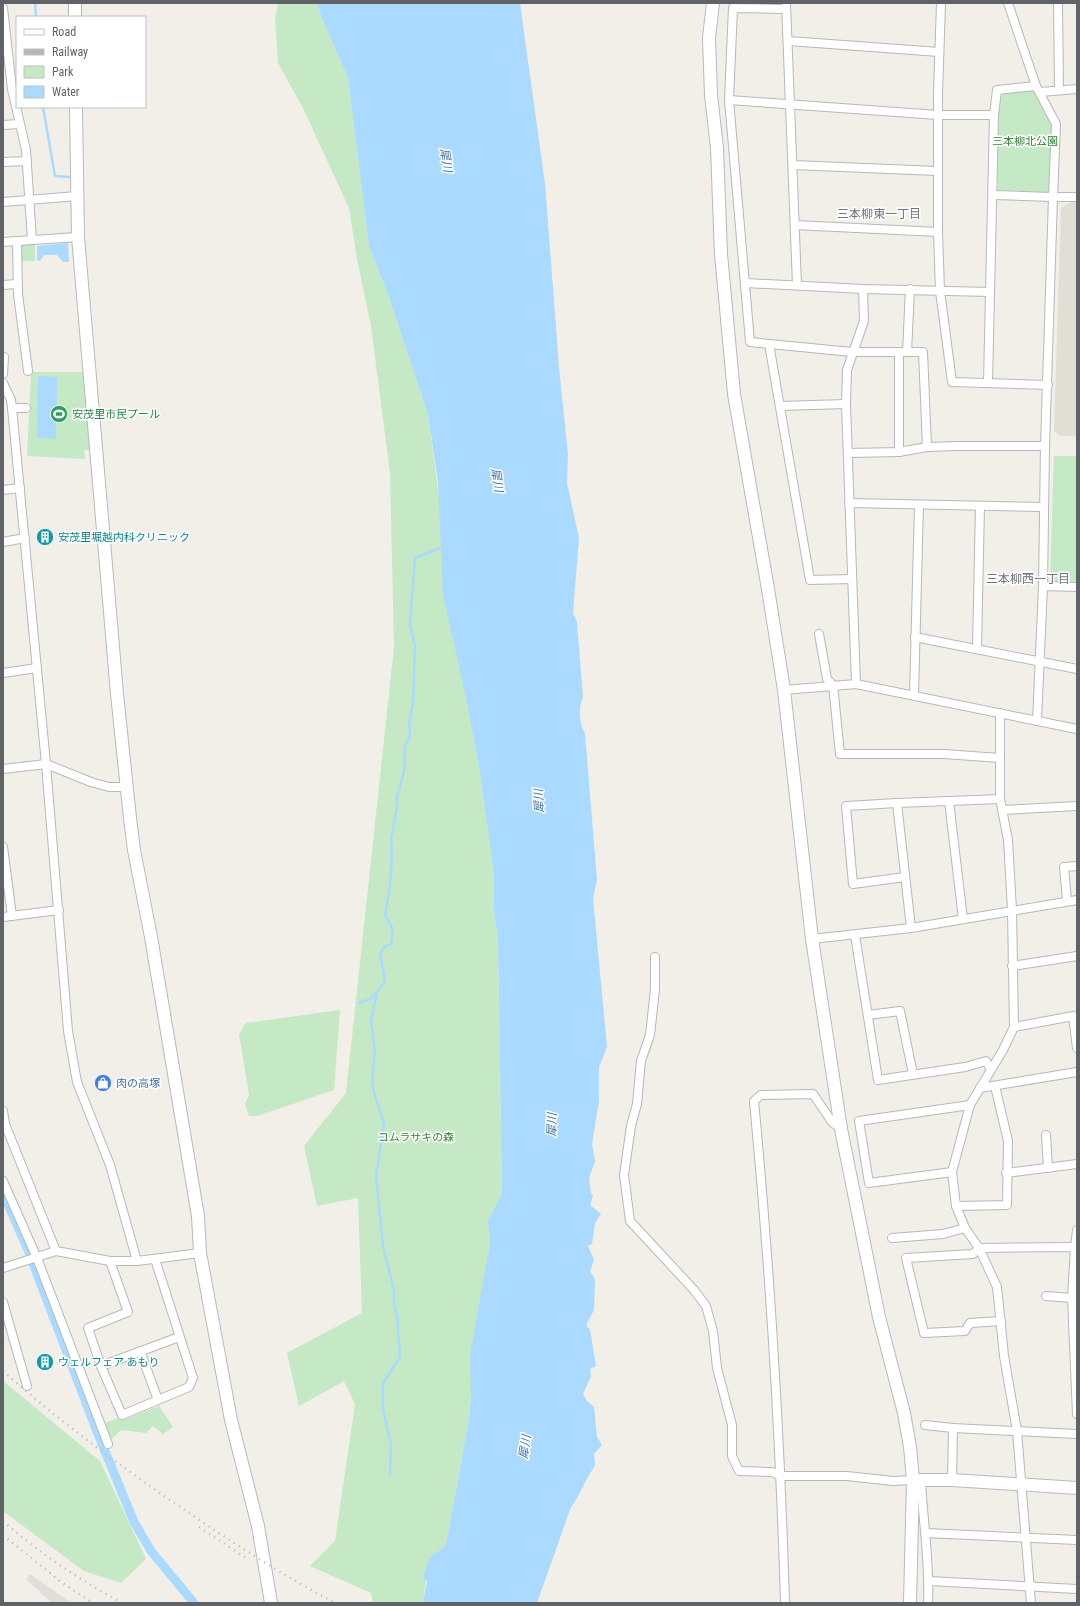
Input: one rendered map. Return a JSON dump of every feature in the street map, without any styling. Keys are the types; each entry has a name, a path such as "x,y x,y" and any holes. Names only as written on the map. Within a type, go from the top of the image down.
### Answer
{"street":[{"path":"75,3 75,16"},
{"path":"713,3 709,38 711,95 717,148 721,254 729,344 743,450 768,589 784,690 812,939 840,1129 879,1317 904,1413 917,1480 926,1533 929,1581 928,1603"},
{"path":"941,3 937,170 938,232 940,291 952,382 1048,385"},
{"path":"1008,3 1038,89 1056,124 1045,446 1043,586 1037,721"},
{"path":"1058,3 1059,90"},
{"path":"797,285 789,41 786,6 733,8 729,100 750,342 852,352 923,352 927,447"},
{"path":"3,8 5,52 16,106"},
{"path":"789,41 939,52"},
{"path":"3,90 12,89"},
{"path":"988,383 994,115 997,90 1077,89"},
{"path":"729,100 938,115 994,115"},
{"path":"16,108 27,161 32,240"},
{"path":"76,108 78,237 117,694 134,850 151,937 198,1216 200,1253 231,1420 258,1526 271,1603"},
{"path":"3,125 20,124"},
{"path":"3,162 27,161"},
{"path":"793,165 937,170"},
{"path":"993,195 1077,197"},
{"path":"3,202 77,196"},
{"path":"795,226 938,232"},
{"path":"3,242 78,237"},
{"path":"17,241 17,284 28,371"},
{"path":"745,283 863,289 990,292"},
{"path":"3,285 17,284"},
{"path":"856,684 846,404 847,370 864,321 863,289"},
{"path":"899,452 903,352 910,289"},
{"path":"769,344 810,580 852,579"},
{"path":"3,374 4,357"},
{"path":"3,383 11,400 12,408 46,764 68,1031 77,1082 110,1165 137,1261"},
{"path":"780,406 846,404"},
{"path":"12,408 26,408"},
{"path":"848,453 899,452 927,447 1045,446"},
{"path":"3,490 20,488"},
{"path":"849,503 1044,506"},
{"path":"914,695 919,505"},
{"path":"977,648 980,506"},
{"path":"3,542 25,538"},
{"path":"1043,586 1077,587"},
{"path":"819,634 827,679 832,685 840,754 944,754 1000,758"},
{"path":"915,637 977,648 1077,669"},
{"path":"3,673 37,668"},
{"path":"784,690 856,684 1077,729"},
{"path":"1000,713 1000,799 1008,840 1012,910 1014,1027 1003,1050 990,1068 970,1105 952,1172 956,1206 965,1228 979,1248 997,1288 1004,1356 1017,1431 1031,1603"},
{"path":"3,769 46,764 91,782 109,786 127,787"},
{"path":"905,877 853,884 846,806 1000,799"},
{"path":"949,801 963,919"},
{"path":"897,803 910,928"},
{"path":"1002,810 1077,806"},
{"path":"3,847 12,916"},
{"path":"1067,901 1064,867 1077,866"},
{"path":"812,939 910,928 1077,900"},
{"path":"3,917 59,910"},
{"path":"855,934 878,1080 965,1067 986,1061 990,1068"},
{"path":"1012,966 1077,956"},
{"path":"655,957 655,989 650,1035 641,1061 637,1104 631,1126 624,1175 630,1221 694,1290 706,1306 713,1331 717,1368 732,1425 732,1456 739,1471 772,1472 782,1476 847,1476 893,1481 952,1480 1077,1488"},
{"path":"868,1015 900,1011 913,1074"},
{"path":"1014,1027 1075,1016 1077,1048"},
{"path":"980,1088 1077,1072"},
{"path":"956,1206 1006,1205 1008,1141 995,1086"},
{"path":"785,1603 782,1476 764,1206 754,1101 761,1095 813,1094 832,1122 840,1129"},
{"path":"952,1172 869,1183 858,1121 970,1105"},
{"path":"3,1111 4,1124 56,1251"},
{"path":"1046,1135 1048,1168"},
{"path":"1006,1173 1077,1164"},
{"path":"3,1181 36,1258 108,1444"},
{"path":"892,1238 943,1234 965,1228"},
{"path":"1077,1230 1072,1298 1077,1414"},
{"path":"1001,1321 970,1323 966,1331 924,1333 906,1258 973,1254 979,1248 1075,1247"},
{"path":"3,1268 56,1251 110,1261 137,1261 200,1253"},
{"path":"110,1261 128,1312 88,1328 101,1366 122,1414 189,1387 193,1378 155,1259"},
{"path":"1046,1296 1072,1298"},
{"path":"3,1302 27,1386"},
{"path":"101,1366 179,1337"},
{"path":"140,1352 158,1400"},
{"path":"925,1425 953,1428 1077,1434"},
{"path":"952,1480 953,1428"},
{"path":"910,1603 917,1480"},
{"path":"926,1533 1077,1540"},
{"path":"929,1581 1077,1589"}],"shaded area":[{"path":"1071,202 1077,202 1077,436 1060,436 1054,431 1061,208"},
{"path":"30,1574 71,1603 52,1603 26,1579"}],"green space":[{"name":"コムラサキの森","path":"278,3 317,3 321,16 348,78 369,246 390,300 428,415 466,698 479,766 494,875 494,911 498,938 502,1194 488,1220 490,1243 481,1298 468,1425 446,1545 429,1558 423,1603 373,1603 371,1593 310,1566 335,1541 355,1404 344,1381 299,1406 287,1353 362,1313 358,1198 317,1206 304,1146 346,1093 394,647 390,473 371,326 357,259 349,208 303,108 278,63 275,18"},
{"name":"三本柳北公園","path":"1033,89 1052,124 1050,192 998,190 998,114 1002,94"},
{"path":"22,244 35,244 35,261 20,261 20,248"},
{"name":"安茂里市民プール","path":"33,372 81,372 86,374 92,450 84,450 85,459 27,456 31,374"},
{"path":"1054,456 1077,456 1077,582 1050,582"},
{"path":"340,1010 334,1090 257,1116 249,1116 245,1104 249,1095 239,1034 246,1023"},
{"path":"3,1381 100,1461 146,1559 121,1583 84,1571 3,1511"},
{"path":"159,1406 173,1427 163,1434 153,1426 146,1433 121,1430 110,1441 105,1423 118,1418 126,1419"}],"water":[{"name":"犀川","path":"317,3 520,3 545,184 559,367 568,455 567,483 579,538 573,613 577,622 583,697 580,706 580,716 581,725 585,734 597,880 593,898 607,1047 599,1067 599,1101 592,1144 595,1161 589,1178 591,1193 593,1196 590,1205 601,1214 595,1223 592,1244 588,1246 594,1260 590,1271 595,1279 594,1310 586,1325 590,1330 596,1366 590,1369 591,1376 583,1394 587,1401 594,1407 597,1437 602,1445 594,1454 595,1466 571,1507 537,1603 423,1603 427,1581 423,1579 429,1558 446,1545 468,1425 471,1398 470,1355 490,1243 488,1220 502,1194 498,938 494,911 494,875 479,766 466,698 443,594 438,482 428,415 390,300 369,246 348,78 321,16"},
{"path":"68,243 69,262 63,262 57,255 44,255 40,261 37,260 37,246"},
{"path":"38,376 57,377 56,439 37,438"}],"waterway":[{"path":"35,3 36,16"},
{"path":"43,108 55,176 69,177"},
{"path":"390,1474 391,1445 383,1410 383,1383 400,1357 394,1290 383,1246 376,1177 384,1123 374,1093 372,1081 375,1051 371,1021 377,992 385,981 380,954 384,947 391,944 392,936 390,923 385,916 390,885 392,856 391,840 397,808 397,796 404,772 405,746 410,736 409,724 413,704 415,646 410,625 415,558 443,547"},
{"path":"359,1003 370,999 377,992"},
{"path":"3,1193 28,1250 96,1429 134,1522 151,1551 194,1603"}],"railway":[{"path":"3,1371 75,1431 150,1486 250,1553 300,1584 335,1603"},
{"path":"3,1521 60,1565 122,1603"},
{"path":"199,1527 246,1558"},
{"path":"3,1535 61,1582 93,1603"}],"place":[{"name":"安茂里市民プール","path":"59,414"},
{"name":"安茂里堀越内科クリニック","path":"45,537"},
{"name":"肉の高塚","path":"103,1083"},
{"name":"ウェルフェア あもり","path":"45,1362"}],"district":[{"name":"三本柳東一丁目","path":"879,214"},
{"name":"三本柳西一丁目","path":"1028,579"}]}
